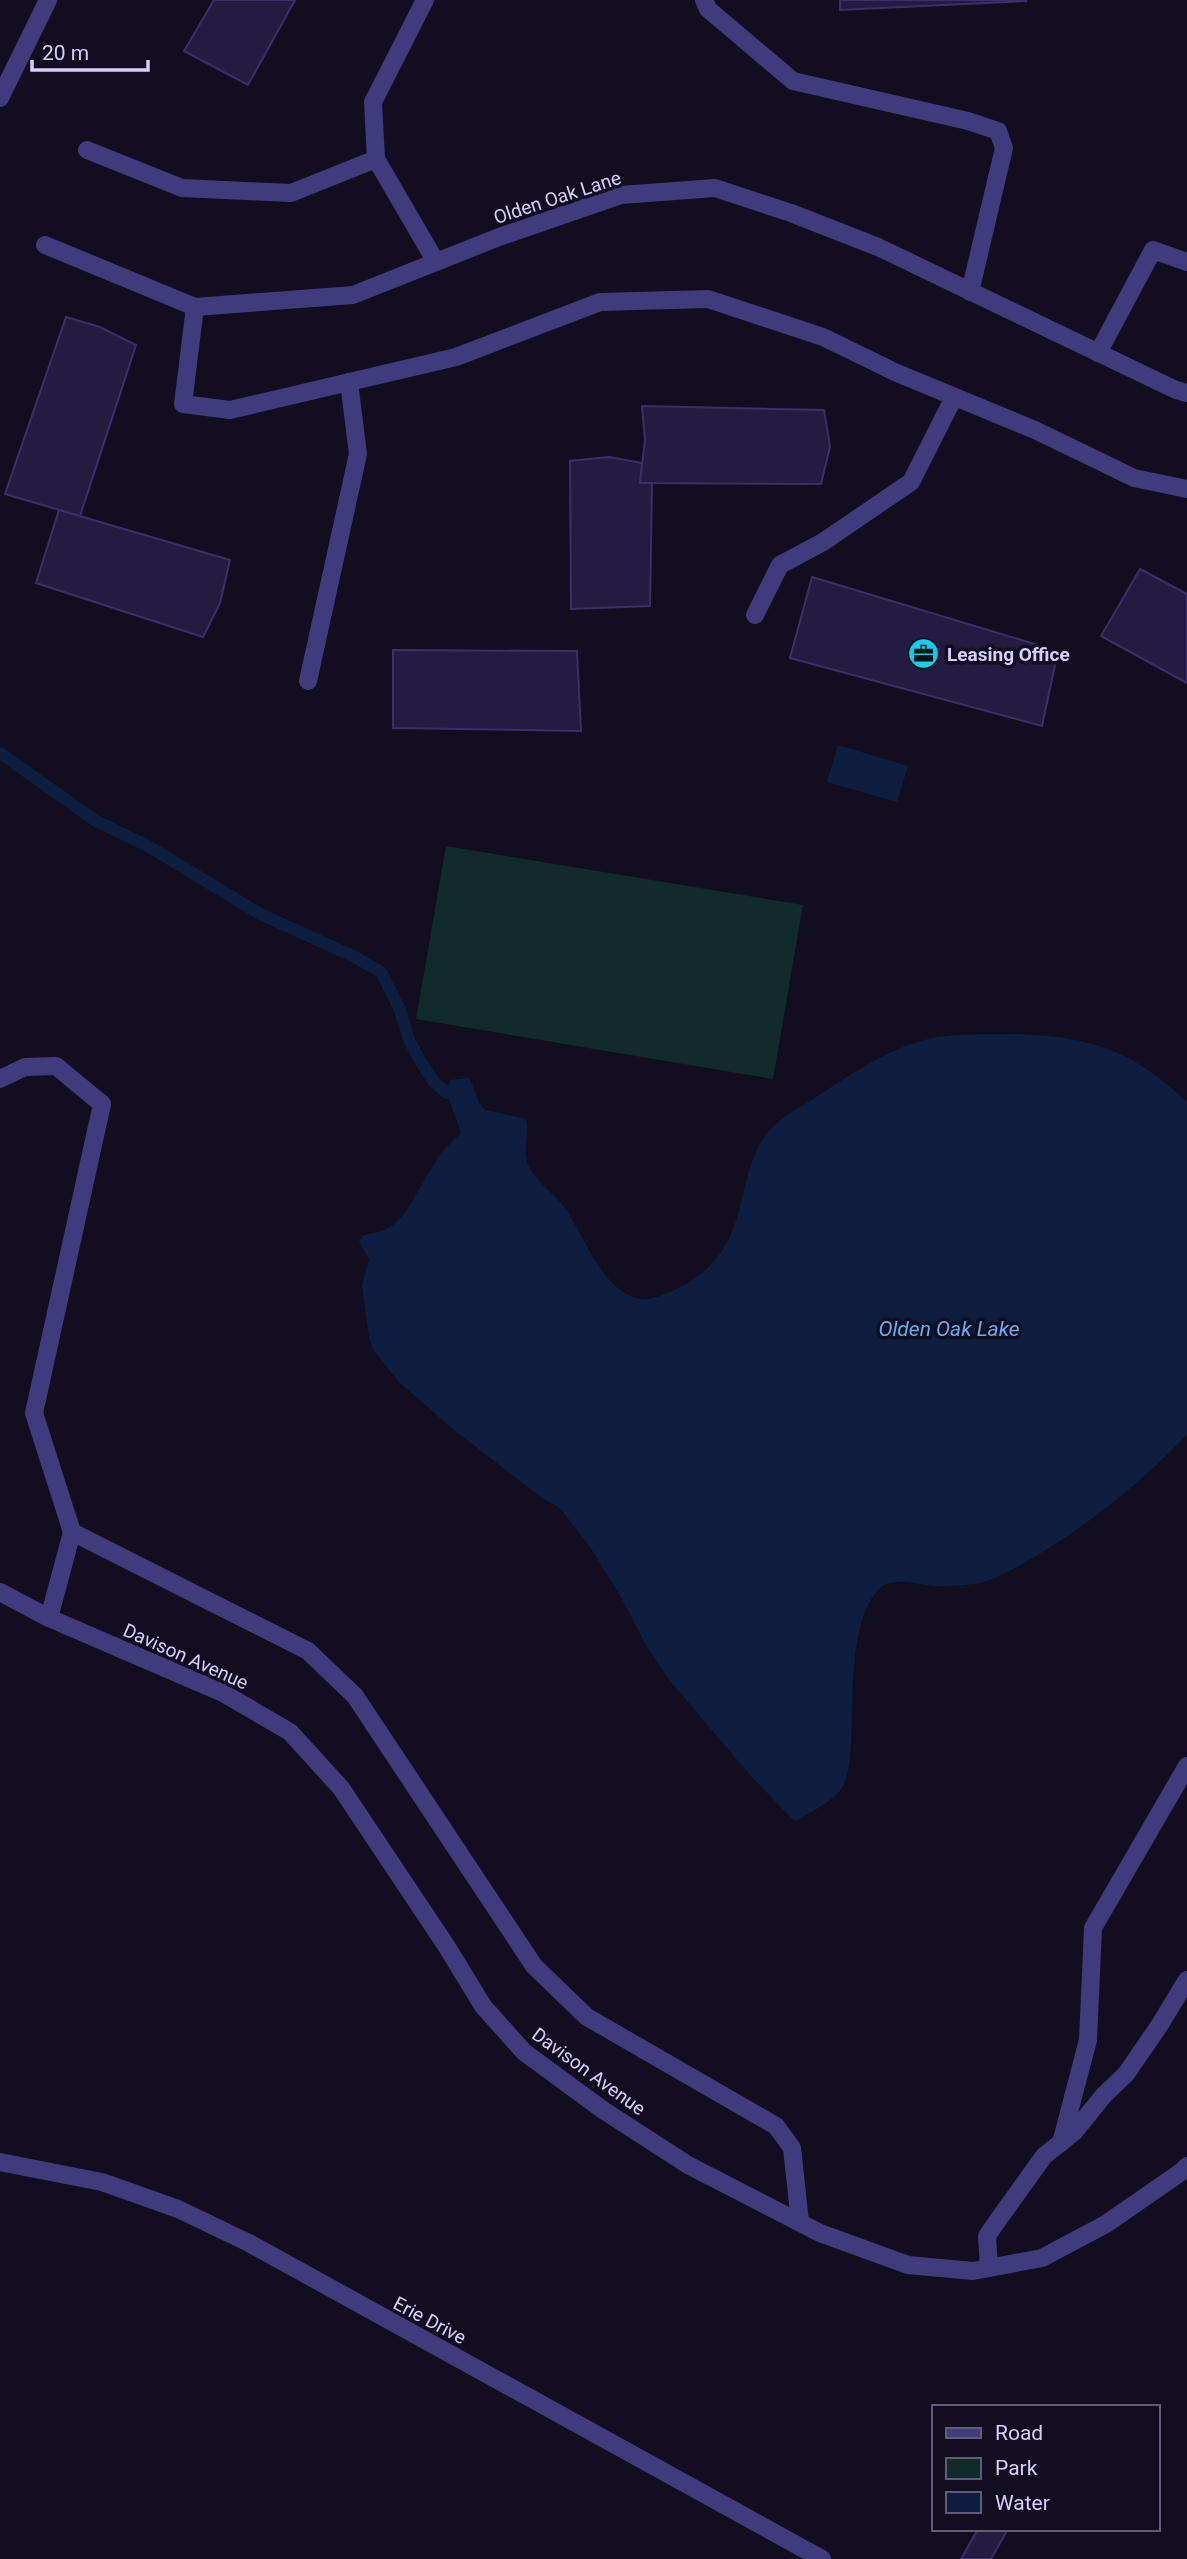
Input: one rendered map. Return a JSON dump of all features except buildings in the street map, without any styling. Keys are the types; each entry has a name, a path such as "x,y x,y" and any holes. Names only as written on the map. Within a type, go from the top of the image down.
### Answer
{"street":[{"path":"0,97 48,0"},
{"path":"425,0 373,102 376,159 436,262"},
{"path":"704,0 708,9 793,81 968,121 998,131 1004,148 970,292"},
{"path":"87,150 182,188 291,193 376,159"},
{"name":"Olden Oak Lane","path":"45,246 195,307 354,295 499,237 621,195 715,188 791,213 878,247 1187,393"},
{"path":"1098,353 1153,250 1187,262"},
{"path":"195,307 183,404 230,410 456,357 600,302 708,299 823,337 897,373 1035,430 1134,478 1187,489"},
{"path":"308,681 358,454 349,382"},
{"path":"755,615 780,565 823,542 911,482 954,397"},
{"path":"0,1079 25,1067 56,1066 102,1104 34,1413 72,1532 49,1618"},
{"path":"72,1532 308,1651 355,1696 534,1966 587,2017 776,2126 792,2148 800,2222"},
{"name":"Davison Avenue","path":"0,1592 49,1618 223,1693 290,1732 341,1788 483,2006 524,2052 603,2110 688,2165 820,2233 908,2265 973,2271 1042,2258 1106,2224 1187,2166"},
{"path":"1061,2143 1088,2040 1093,1928 1187,1766"},
{"path":"989,2268 987,2236 1044,2156 1074,2132 1126,2074 1187,1980"},
{"name":"Erie Drive","path":"0,2162 102,2182 178,2209 237,2238 555,2410 822,2559"}],"green space":[{"path":"446,846 803,905 773,1079 416,1019"}],"water":[{"path":"838,745 908,766 897,802 827,782"},
{"name":"Olden Oak Lake","path":"1019,1034 1069,1039 1110,1050 1148,1070 1187,1102 1187,1435 1132,1487 1093,1518 1051,1547 1003,1574 967,1585 934,1586 897,1582 883,1585 868,1604 857,1642 850,1755 845,1781 834,1796 797,1821 751,1776 670,1681 647,1647 621,1597 590,1547 560,1508 542,1498 454,1430 399,1382 374,1351 369,1338 362,1285 369,1260 359,1241 364,1235 383,1231 393,1225 405,1213 440,1154 461,1133 447,1093 450,1080 469,1078 485,1110 526,1119 526,1156 530,1168 567,1211 608,1278 618,1289 631,1296 644,1299 657,1297 693,1280 723,1249 737,1218 756,1151 765,1136 785,1116 859,1069 906,1046 939,1037"}],"waterway":[{"path":"0,753 96,821 148,846 260,914 355,957 381,972 400,1010 409,1040 422,1064 434,1082 447,1093"}],"place":[{"name":"Leasing Office","path":"924,654"}]}
